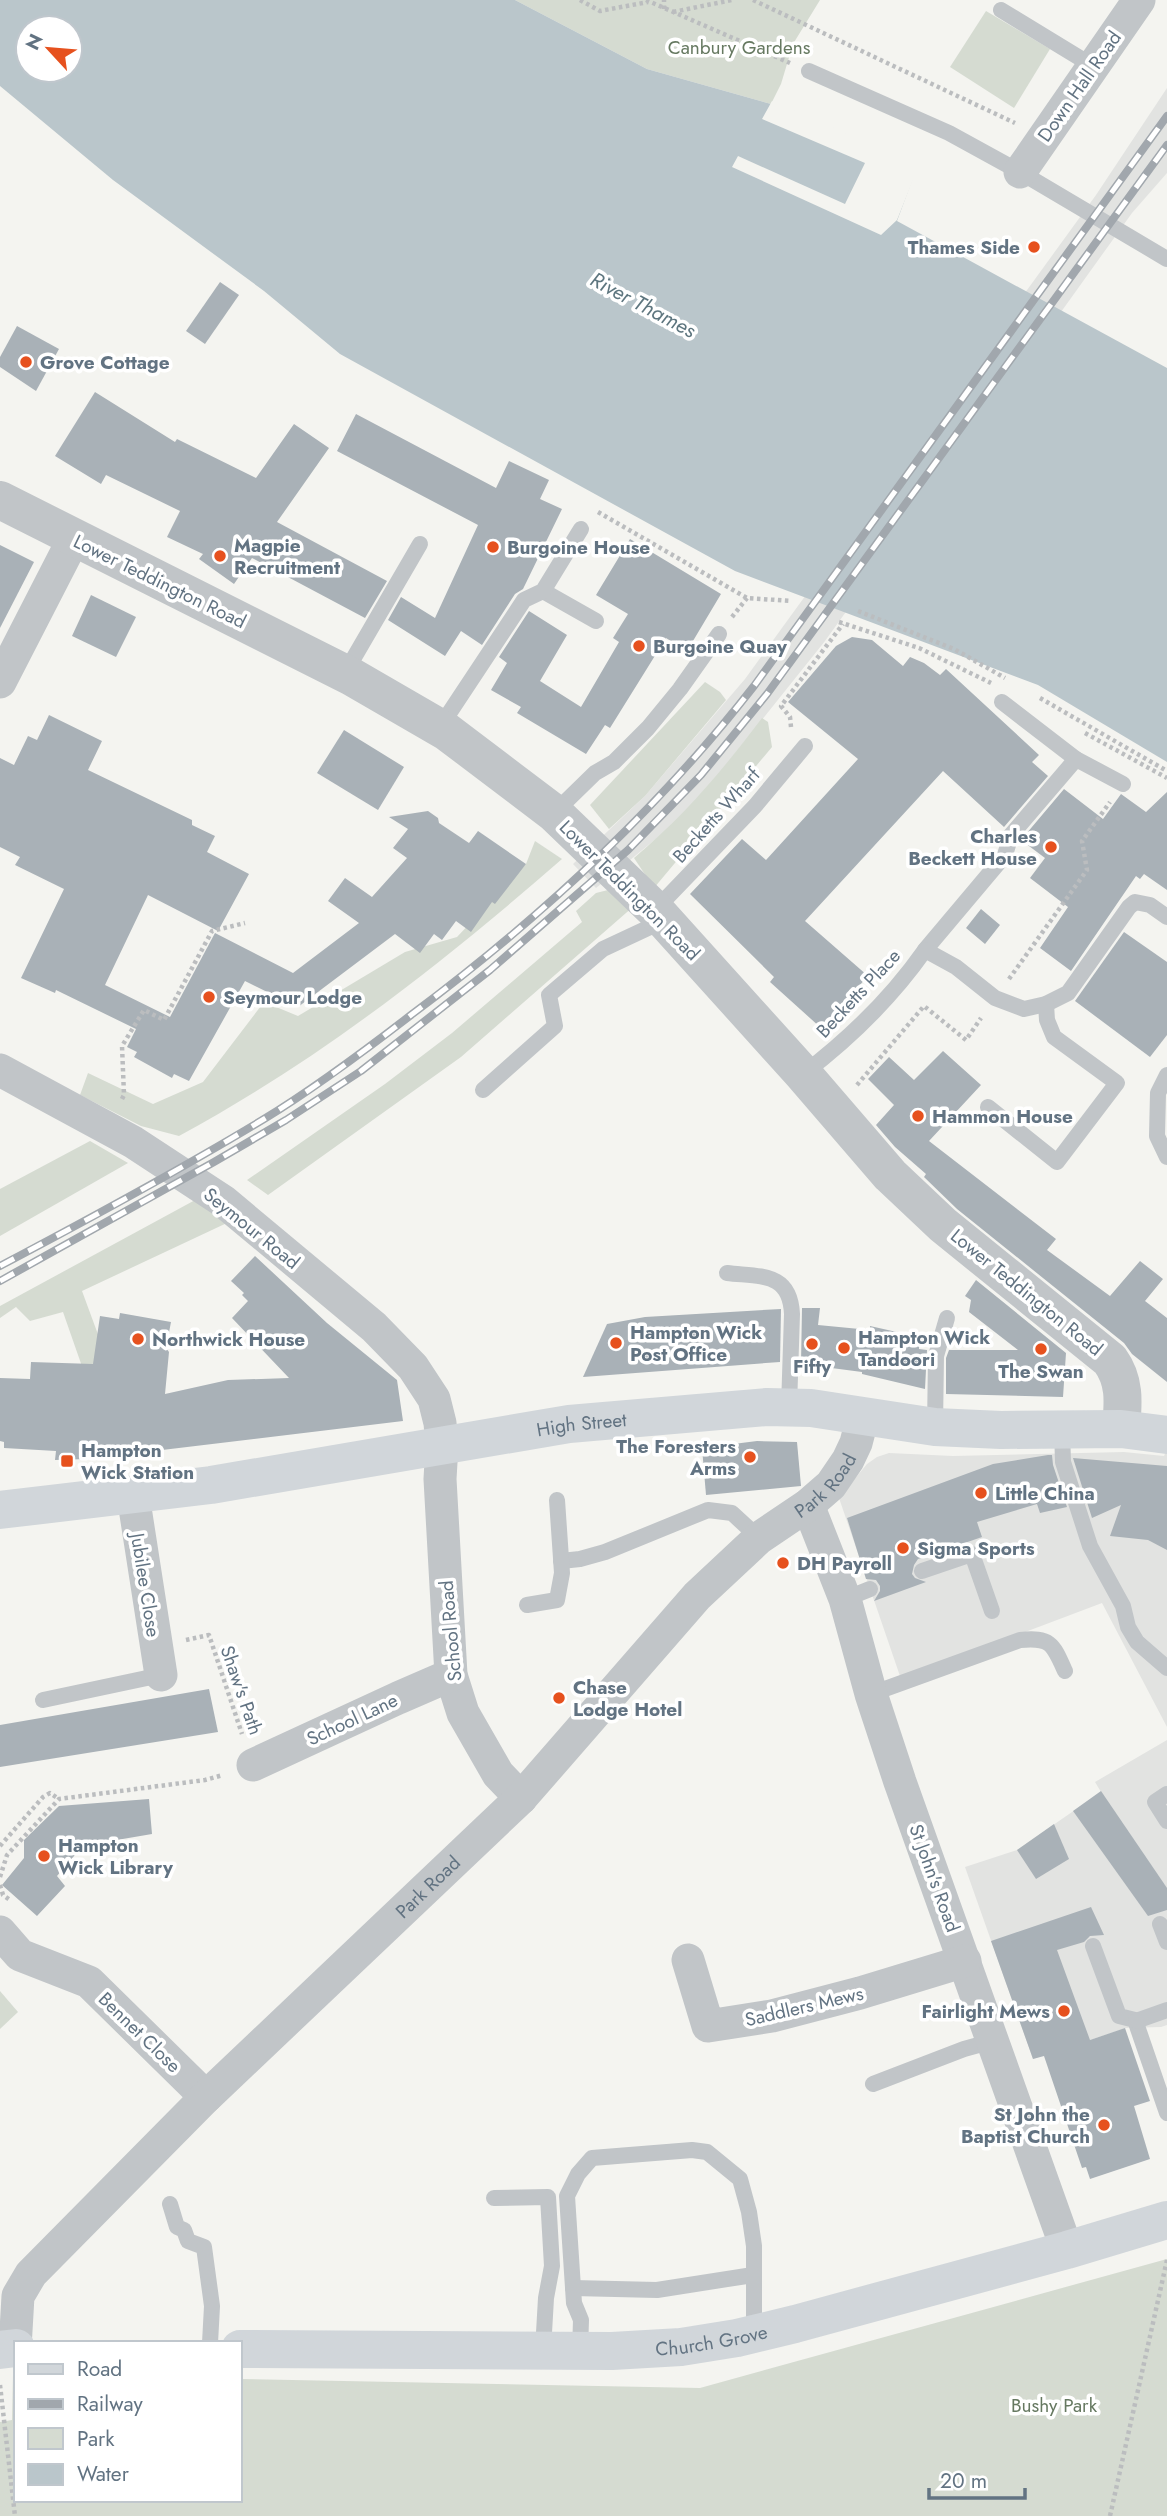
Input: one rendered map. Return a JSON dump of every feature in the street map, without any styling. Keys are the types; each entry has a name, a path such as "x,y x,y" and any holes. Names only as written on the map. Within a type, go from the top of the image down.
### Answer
{"main road":[{"name":"High Street","path":"0,1510 133,1495 319,1468 569,1424 758,1407 789,1407 935,1427 1121,1429 1167,1436"},
{"name":"Church Grove","path":"242,2349 562,2350 681,2347 754,2334 1067,2250 1167,2220"}],"street":[{"name":"Down Hall Road","path":"1020,172 1139,0"},
{"name":"Lower Teddington Road","path":"0,500 345,673 440,727 554,813 660,915 890,1175 943,1225 1111,1360 1123,1390 1121,1429"},
{"path":"0,682 74,538"},
{"name":"Seymour Road","path":"0,1070 132,1142 223,1201 354,1310 413,1367 434,1399 442,1445"},
{"name":"Park Road","path":"15,2341 18,2297 32,2274 206,2097 521,1798 678,1617 759,1538 808,1505 840,1474 856,1443 863,1416"},
{"name":"School Road","path":"442,1445 440,1479 451,1675 463,1713 498,1774 521,1798"},
{"name":"Jubilee Close","path":"133,1495 158,1660"},
{"name":"St John's Road","path":"808,1505 858,1594 871,1694 1067,2250"},
{"name":"School Lane","path":"253,1765 451,1675"},
{"name":"Bennet Close","path":"0,1932 20,1955 89,1982 206,2097"},
{"name":"Saddlers Mews","path":"688,1960 708,2026 772,2016 965,1961"}],"lane":[{"path":"1001,10 1093,66"},
{"path":"809,71 949,133 1167,259"},
{"path":"440,727 524,600 543,591 584,522"},
{"path":"345,673 420,544"},
{"path":"543,591 596,621"},
{"path":"554,813 594,773 614,762 648,728 719,634"},
{"path":"1002,702 1076,759 1123,783"},
{"name":"Becketts Wharf","path":"660,915 804,746"},
{"path":"925,950 1005,855 1012,835 1076,759"},
{"path":"988,1107 1057,1162 1117,1083 1054,1037 1047,1020 1046,1004 1068,993 1129,906 1135,902 1150,905 1167,917"},
{"path":"483,1090 555,1026 549,995 603,949 660,915"},
{"name":"Becketts Place","path":"803,1074 852,1034 925,950 956,967 995,998 1024,1009 1046,1004"},
{"path":"1167,1075 1158,1093 1157,1136 1167,1157"},
{"path":"727,1273 770,1279 781,1283 787,1290 792,1301 789,1407"},
{"path":"935,1427 936,1356 947,1318"},
{"path":"1062,1429 1063,1462 1090,1546 1123,1606 1128,1627 1137,1642 1167,1668"},
{"path":"527,1605 557,1600 562,1573 557,1500"},
{"path":"561,1561 605,1552 708,1510 732,1513 759,1538"},
{"path":"922,1571 972,1553 992,1611"},
{"path":"871,1694 1020,1640 1040,1638 1054,1646 1065,1671"},
{"path":"43,1700 158,1660"},
{"path":"1167,1794 1155,1802 1167,1821"},
{"path":"1160,1924 1167,1942"},
{"path":"1093,1946 1119,2016 1136,2021 1167,2010"},
{"path":"1136,2021 1167,2113"},
{"path":"873,2084 993,2040"},
{"path":"562,2350 581,2320 574,2303 567,2196 578,2174 592,2158 692,2150 707,2152 740,2179 750,2212 754,2246 754,2334"},
{"path":"494,2198 548,2197 552,2266 545,2298 562,2350"},
{"path":"170,2204 177,2227 184,2230 188,2241 204,2247 212,2305 209,2341"},
{"path":"573,2288 657,2290 753,2276"}],"path":[{"path":"580,0 600,11 647,1 809,71"},
{"path":"664,0 664,9"},
{"path":"672,12 732,0"},
{"path":"753,0 1044,137"},
{"path":"584,522 599,512 747,598 791,601"},
{"path":"804,746 801,736 791,729 790,717 781,706 843,624"},
{"path":"835,1111 924,1006 966,1040 1087,870 1082,841 1139,761"},
{"path":"124,1096 122,1046 144,1010 164,1020 212,931 245,923"},
{"name":"Shaw's Path","path":"158,1660 209,1635 253,1765"},
{"path":"0,1877 7,1855 59,1799 205,1780 253,1765"},
{"path":"0,1846 43,1797 50,1793 59,1799"},
{"path":"1110,2516 1167,2260"},
{"path":"0,2385 15,2516"}],"shaded area":[{"path":"1167,88 1167,173 1132,213 825,641 709,786 674,824 596,888 573,864 645,796 745,679 1096,195"},
{"path":"1167,1449 1167,1727 1102,1603 901,1679 839,1498 867,1464 889,1453 953,1456 1124,1452 1164,1456"},
{"path":"1167,1740 1167,2025 1126,2028 1033,2059 965,1867 1017,1850 1101,1792 1095,1782"}],"green space":[{"name":"Canbury Gardens","path":"515,0 820,0 793,44 781,84 771,104 647,69"},
{"path":"986,11 1050,49 1014,108 950,67"},
{"path":"705,682 720,692 726,700 645,796 609,829 590,805"},
{"path":"762,718 768,722 772,747 654,888 634,858 702,792"},
{"path":"535,841 562,859 472,936 330,1043 281,1076 179,1136 141,1126 80,1095 88,1073 153,1104 203,1082 264,1002 298,1016 405,952 457,937 526,864"},
{"path":"608,890 634,906 461,1057 268,1195 247,1180 385,1084 452,1033 582,922 576,911 596,893"},
{"path":"90,1141 128,1163 0,1236 0,1189"},
{"path":"197,1199 229,1222 82,1291 110,1367 85,1375 63,1312 30,1321 16,1307 0,1318 0,1306"},
{"path":"0,1991 18,2012 0,2029"},
{"name":"Bushy Park","path":"1167,2259 1167,2516 0,2516 0,2422 12,2420 13,2375 14,2502 242,2502 242,2379 700,2388"}],"water":[{"name":"River Thames","path":"0,0 515,0 647,69 771,104 913,178 897,221 1167,368 1167,762 1038,685 735,571 340,354 264,291 113,180 0,86"}],"pier":[{"path":"772,101 905,159 915,175 897,220 881,235 732,167 738,156 845,204 865,163 762,119"}],"building":[{"path":"220,282 239,295 205,344 186,331"},
{"name":"Grove Cottage","path":"17,326 59,349 36,391 0,367 0,357"},
{"path":"95,392 175,442 177,439 256,478 294,424 329,448 277,522 387,581 365,618 252,558 234,584 199,559 203,554 167,537 180,511 106,475 101,484 55,456"},
{"path":"356,414 496,488 509,461 549,480 540,499 562,509 523,589 515,594 482,645 461,631 445,656 388,620 401,597 435,618 478,525 337,451"},
{"name":"Burgoine Quay","path":"630,539 721,594 687,651 666,638 610,728 605,725 586,754 517,713 521,707 491,690 507,663 499,657 529,611 567,635 540,681 581,707 619,642 613,638 628,614 596,595"},
{"path":"0,545 34,562 0,628"},
{"path":"91,595 136,617 116,657 72,636"},
{"path":"852,637 872,640 903,666 910,657 940,675 946,669 1039,755 1032,762 1048,776 1004,827 943,771 805,921 868,976 821,1028 770,982 774,977 690,894 742,839 766,860 858,759 788,702 836,646"},
{"path":"49,715 102,741 88,770 192,820 192,825 215,836 207,852 249,874 218,931 148,895 105,985 170,1017 215,933 293,973 359,923 328,901 345,878 372,897 407,858 393,848 408,829 389,817 428,811 438,818 439,823 469,843 478,831 526,864 495,904 492,902 471,932 456,921 442,940 434,934 420,953 395,934 298,1007 245,981 189,1081 174,1074 172,1078 134,1057 137,1052 127,1047 136,1029 56,990 55,993 21,978 64,889 15,865 20,857 0,847 0,758 14,765 28,736 37,740"},
{"path":"344,730 404,767 378,810 317,773"},
{"path":"1064,789 1103,819 1121,794 1146,812 1167,792 1167,890 1144,874 1140,879 1136,876 1071,971 1040,948 1068,907 1030,878 1045,858 1021,840"},
{"path":"981,909 1000,925 985,944 966,928"},
{"path":"1124,932 1167,962 1167,1035 1150,1057 1075,1001"},
{"path":"943,1051 981,1085 929,1141 1056,1239 1047,1250 1110,1296 1140,1261 1163,1279 1145,1301 1167,1318 1167,1382 1132,1354 1124,1343 957,1209 876,1125 894,1105 868,1079 889,1057 914,1080"},
{"path":"255,1256 327,1323 397,1380 403,1421 87,1459 55,1460 56,1451 4,1448 4,1442 0,1441 0,1378 30,1379 31,1362 93,1364 100,1316 119,1319 120,1313 171,1322 166,1348 169,1352 165,1394 228,1380 289,1378 232,1318 248,1301 242,1295 244,1293 231,1281"},
{"path":"976,1280 1066,1353 1063,1397 946,1394 946,1358 949,1350 1018,1350 969,1312 971,1300 965,1296"},
{"path":"802,1308 820,1308 818,1325 870,1330 870,1326 919,1337 919,1349 927,1350 925,1389 862,1372 801,1364"},
{"path":"781,1309 780,1362 583,1377 607,1324 645,1317"},
{"name":"The Foresters Arms","path":"757,1441 797,1442 801,1486 706,1495 702,1448"},
{"name":"Sigma Sports","path":"1052,1455 1067,1507 1040,1513 1037,1504 977,1522 982,1537 918,1559 912,1574 926,1582 874,1601 880,1586 876,1580 866,1579 847,1518 993,1464"},
{"path":"1073,1458 1167,1466 1167,1550 1148,1540 1110,1536 1121,1505 1092,1518"},
{"path":"209,1689 218,1732 0,1767 0,1725"},
{"path":"1101,1791 1167,1888 1167,1910 1148,1916 1073,1811"},
{"name":"Hampton Wick Library","path":"149,1799 152,1834 111,1841 111,1847 80,1849 57,1876 65,1886 37,1916 2,1885 24,1858 24,1840 59,1806"},
{"path":"1054,1824 1069,1859 1036,1879 1017,1850"},
{"path":"1091,1907 1104,1935 1090,1936 1084,1942 1057,1950 1090,2040 1125,2028 1150,2101 1134,2106 1150,2159 1090,2179 1086,2167 1082,2168 1044,2056 1033,2059 991,1941"}],"railway":[{"path":"0,1266 199,1157 320,1082 393,1029 504,941 636,820 677,777 754,686 1167,116"},
{"path":"0,1281 214,1162 286,1120 361,1071 490,970 628,850 701,775 767,694 1167,145"}],"place":[{"name":"Thames Side","path":"1034,247"},
{"name":"Grove Cottage","path":"26,362"},
{"name":"Burgoine House","path":"493,547"},
{"name":"Magpie Recruitment","path":"220,556"},
{"name":"Burgoine Quay","path":"639,646"},
{"name":"Charles Beckett House","path":"1051,847"},
{"name":"Seymour Lodge","path":"209,997"},
{"name":"Hammon House","path":"918,1116"},
{"name":"Northwick House","path":"138,1339"},
{"name":"Hampton Wick Post Office","path":"616,1343"},
{"name":"Fifty","path":"812,1344"},
{"name":"Hampton Wick Tandoori","path":"844,1348"},
{"name":"The Swan","path":"1041,1349"},
{"name":"The Foresters Arms","path":"750,1457"},
{"name":"Hampton Wick Station","path":"67,1461"},
{"name":"Little China","path":"981,1493"},
{"name":"Sigma Sports","path":"903,1548"},
{"name":"DH Payroll","path":"783,1563"},
{"name":"Chase Lodge Hotel","path":"559,1698"},
{"name":"Hampton Wick Library","path":"44,1856"},
{"name":"Fairlight Mews","path":"1064,2011"},
{"name":"St John the Baptist Church","path":"1104,2125"}]}
